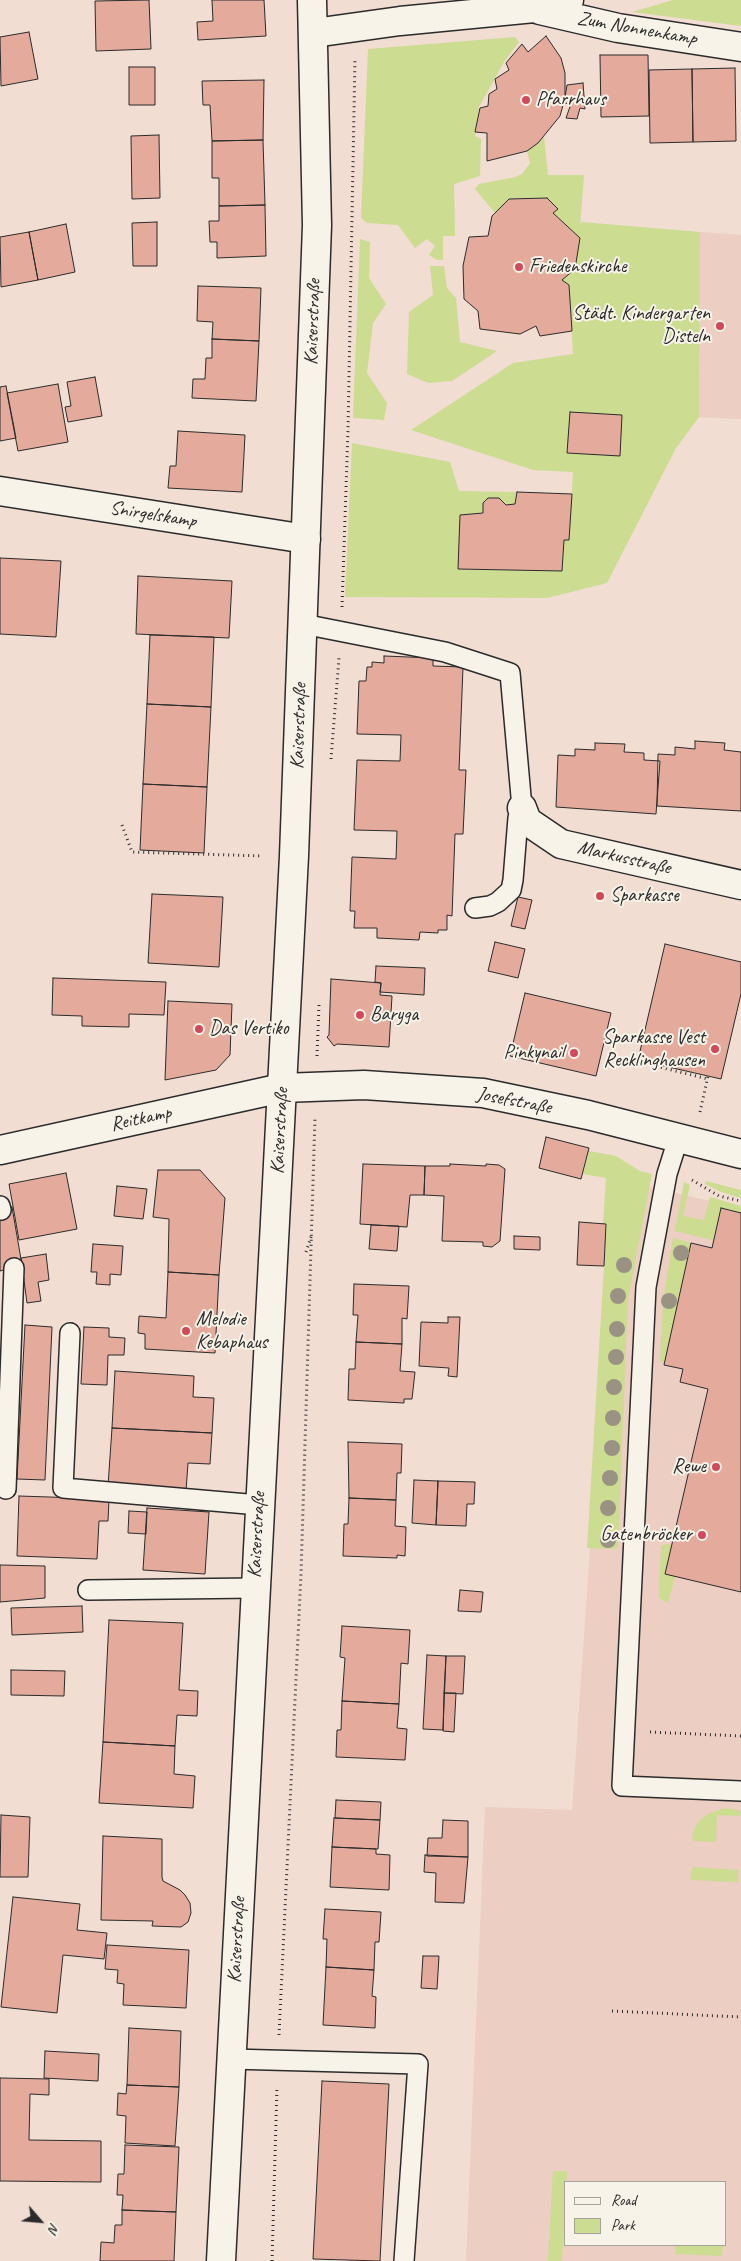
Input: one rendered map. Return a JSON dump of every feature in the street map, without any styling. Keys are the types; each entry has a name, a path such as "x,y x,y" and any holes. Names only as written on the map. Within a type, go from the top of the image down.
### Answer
{"main road":[{"name":"Kaiserstraße","path":"221,2261 294,856 317,225 312,0"},
{"name":"Zum Nonnenkamp","path":"314,33 400,21 534,8 569,0"},
{"name":"Zum Nonnenkamp","path":"534,8 618,28 741,47"},
{"name":"Snirgelskamp","path":"0,491 306,539"},
{"name":"Markusstraße","path":"522,808 527,821 561,844 741,884"},
{"name":"Josefstraße","path":"282,1088 364,1085 483,1093 588,1115 741,1154"},
{"name":"Reitkamp","path":"1,1142 282,1088"}],"lane":[{"path":"303,624 445,652 510,673 522,808 518,818 512,890 490,906 475,908"},
{"path":"678,1139 667,1174 646,1287 622,1786 741,1791"},
{"path":"6,1489 14,1268"},
{"path":"70,1333 63,1488 259,1505"},
{"path":"88,1590 255,1588"},
{"path":"231,2059 418,2064 404,2261"}],"path":[{"path":"122,825 132,852 294,856"},
{"path":"627,1059 708,1077 698,1121"},
{"path":"667,1174 689,1178 719,1196 741,1201"},
{"path":"272,2261 278,2061 301,1574 313,1231"},
{"path":"624,1731 741,1736"},
{"path":"612,2011 741,2017"}],"shaded area":[{"name":"Städt. Kindergarten Disteln","path":"700,232 741,235 741,419 699,417"},
{"path":"609,1178 741,1208 741,2261 466,2261 485,1807 572,1810 590,1548"}],"green space":[{"path":"673,0 741,0 741,26 632,12"},
{"path":"515,37 519,42 504,62 479,107 475,136 481,139 480,176 454,184 455,236 443,236 443,260 437,260 429,255 435,246 427,239 415,248 398,225 367,223 361,218 368,49"},
{"path":"544,137 548,175 584,175 580,227 581,222 700,232 699,417 676,448 607,583 547,598 345,597 352,443 450,462 459,491 517,492 515,504 506,505 499,498 488,498 458,569 562,571 564,540 569,540 573,472 533,470 411,430 513,363 573,354 569,285 562,280 575,269 580,238 553,213 558,209 547,198 509,199 495,213 475,189 479,184 522,174 530,163 527,151"},
{"path":"360,239 370,242 369,278 386,304 373,323 367,373 387,403 384,420 353,418"},
{"path":"430,266 444,266 447,288 456,298 460,342 497,351 452,381 428,383 407,374 409,312 433,295"},
{"path":"589,1151 616,1156 640,1171 652,1174 628,1300 618,1547 616,1549 587,1548 606,1224 603,1224 606,1178 583,1174"},
{"path":"706,1181 741,1190 741,1198 721,1192 705,1184"},
{"path":"684,1182 690,1185 683,1216 704,1220 710,1197 741,1206 741,1213 721,1209 713,1240 675,1231"},
{"path":"673,1238 691,1243 664,1365 660,1360 663,1302"},
{"path":"672,1545 665,1574 675,1576 668,1603 659,1598 661,1546"},
{"path":"724,1808 739,1810 741,1813 739,1816 717,1815 716,1842 694,1841 692,1838 694,1829 700,1820 708,1814"},
{"path":"693,1867 738,1870 738,1880 737,1882 692,1880 690,1878"},
{"path":"553,2171 567,2171 566,2181 564,2181 562,2261 548,2261"},
{"path":"675,2246 723,2246 722,2256 676,2254"}],"building":[{"path":"149,0 151,49 96,51 95,1"},
{"path":"212,0 264,0 266,36 198,40 197,22 213,21"},
{"path":"29,32 38,79 1,86 0,37"},
{"name":"Pfarrhaus","path":"546,36 561,58 565,73 565,98 560,116 538,143 527,151 487,161 487,133 475,132 480,108 488,106 489,94 497,89 495,79 509,70 506,63 522,44 528,52"},
{"path":"600,55 648,55 649,116 601,117"},
{"path":"129,67 155,67 155,105 129,105"},
{"path":"735,68 736,141 693,142 692,69"},
{"path":"692,69 693,142 650,143 649,70"},
{"path":"264,80 263,140 212,141 210,105 203,105 202,81"},
{"path":"583,83 585,109 580,108 577,119 566,118 571,104 564,103 567,85"},
{"path":"159,135 160,198 132,199 131,136"},
{"path":"263,140 265,205 219,206 219,178 212,178 212,141"},
{"name":"Friedenskirche","path":"547,198 558,209 553,213 580,238 575,269 562,280 569,285 572,331 540,336 536,326 520,334 480,329 478,311 464,299 463,266 469,237 488,236 492,216 509,199"},
{"path":"265,205 266,256 217,258 217,242 210,242 209,221 219,221 219,206"},
{"path":"157,222 157,266 133,266 132,223"},
{"path":"66,224 75,272 38,280 29,232"},
{"path":"29,232 38,280 1,287 0,237"},
{"path":"198,286 261,288 259,341 212,339 213,322 197,321"},
{"path":"212,339 259,341 256,401 192,398 193,379 205,379 206,358 212,358"},
{"path":"95,377 102,416 68,422 65,407 71,406 67,382"},
{"path":"58,384 68,442 18,451 7,393"},
{"path":"6,386 16,438 0,441 0,387"},
{"path":"570,412 622,415 620,456 567,453"},
{"path":"178,431 245,435 242,492 168,488 170,466 176,466"},
{"path":"517,492 572,494 569,540 564,540 562,571 458,569 460,515 483,513 483,503 488,498 499,498 506,505 515,504"},
{"path":"0,558 61,561 56,637 0,634"},
{"path":"138,576 232,581 229,638 136,634"},
{"path":"150,635 214,637 211,707 147,704"},
{"path":"384,656 433,658 433,666 463,667 459,770 466,770 463,834 455,834 452,916 447,915 447,930 438,930 438,933 420,932 419,940 377,938 377,928 354,928 355,911 350,911 352,857 396,859 397,831 354,830 357,760 400,761 401,735 357,734 359,681 366,681 367,667 372,667 372,662 384,663"},
{"path":"147,704 211,707 207,787 143,784"},
{"path":"695,741 725,743 724,750 741,752 741,811 657,806 658,754 675,755 675,747 695,749"},
{"path":"595,743 625,744 624,752 644,753 644,760 660,761 656,814 556,807 558,755 575,756 575,749 595,750"},
{"path":"143,784 207,787 204,853 140,850"},
{"path":"152,894 223,897 219,967 148,963"},
{"path":"518,897 532,900 525,929 511,926"},
{"path":"495,942 525,949 518,978 488,971"},
{"path":"665,944 741,962 741,994 721,1079 638,1060"},
{"path":"376,966 425,968 424,995 380,992 381,983 375,982"},
{"path":"53,978 166,982 164,1015 129,1014 129,1027 82,1026 82,1016 52,1015"},
{"name":"Baryga","path":"331,979 381,983 380,995 392,996 389,1047 337,1044 334,1046 327,1037 329,1035"},
{"path":"525,993 611,1013 596,1076 510,1056"},
{"name":"Das Vertiko","path":"168,1001 232,1004 230,1055 216,1070 165,1080"},
{"path":"546,1137 589,1148 581,1179 539,1168"},
{"path":"363,1164 425,1166 424,1195 410,1195 407,1227 360,1224"},
{"path":"450,1164 499,1165 505,1169 500,1241 492,1247 483,1246 483,1242 442,1241 444,1196 424,1195 425,1166 450,1166"},
{"path":"158,1170 200,1170 225,1198 219,1275 168,1272 169,1219 153,1217"},
{"path":"66,1173 77,1229 19,1240 9,1184"},
{"path":"117,1186 147,1189 143,1219 114,1216"},
{"path":"12,1207 22,1265 0,1271 0,1210"},
{"name":"Rewe","path":"721,1208 741,1213 741,1592 665,1574 708,1389 680,1382 683,1369 664,1365 691,1243 712,1248"},
{"path":"579,1222 606,1224 604,1266 577,1265"},
{"path":"371,1225 399,1226 397,1251 369,1249"},
{"path":"514,1236 540,1237 540,1250 514,1249"},
{"path":"93,1244 123,1246 121,1275 110,1274 110,1285 96,1284 97,1272 91,1272"},
{"path":"46,1254 49,1280 38,1282 41,1301 27,1303 21,1258"},
{"path":"168,1272 219,1275 215,1353 145,1349 145,1334 138,1333 139,1316 166,1318"},
{"path":"354,1284 409,1286 407,1319 402,1318 402,1344 356,1342 358,1315 353,1315"},
{"path":"448,1317 460,1317 457,1377 448,1376 449,1368 419,1366 421,1322 448,1323"},
{"path":"25,1325 52,1327 45,1480 17,1479"},
{"path":"84,1327 109,1328 109,1337 125,1338 124,1355 108,1355 107,1385 81,1384"},
{"path":"356,1342 402,1344 400,1371 415,1372 412,1399 404,1399 404,1403 348,1400 349,1369 355,1369"},
{"path":"115,1371 194,1376 193,1397 214,1398 212,1433 112,1428"},
{"path":"112,1428 212,1433 210,1464 188,1463 186,1491 108,1486"},
{"path":"348,1442 402,1444 401,1473 397,1473 396,1500 349,1498"},
{"path":"414,1480 438,1481 436,1525 412,1523"},
{"path":"438,1481 475,1482 474,1504 467,1504 466,1526 436,1525"},
{"path":"19,1496 109,1499 108,1521 99,1521 97,1559 17,1556"},
{"path":"349,1498 396,1500 395,1526 406,1527 405,1556 397,1555 397,1558 343,1556 344,1524 348,1524"},
{"path":"147,1508 209,1512 205,1574 143,1570"},
{"path":"129,1511 147,1512 146,1534 128,1533"},
{"path":"0,1565 45,1566 45,1598 0,1602"},
{"path":"460,1590 483,1592 481,1612 458,1611"},
{"path":"82,1606 83,1632 12,1635 11,1608"},
{"path":"109,1620 183,1623 179,1690 198,1691 197,1716 177,1715 175,1746 103,1742"},
{"path":"342,1626 410,1630 408,1664 401,1663 399,1704 342,1701 345,1658 340,1657"},
{"path":"427,1655 446,1656 443,1730 423,1729"},
{"path":"446,1656 465,1656 463,1694 444,1693"},
{"path":"11,1670 65,1671 64,1696 11,1695"},
{"path":"444,1693 456,1693 454,1732 443,1731"},
{"path":"342,1701 399,1704 397,1728 407,1729 405,1760 336,1757 337,1730 341,1730"},
{"path":"103,1742 175,1746 174,1774 195,1776 193,1808 99,1803"},
{"path":"336,1800 381,1802 380,1820 335,1818"},
{"path":"1,1815 30,1817 28,1877 0,1877"},
{"path":"334,1818 380,1820 378,1849 332,1847"},
{"path":"443,1820 468,1821 468,1857 427,1856 428,1838 442,1838"},
{"path":"103,1836 162,1839 163,1881 180,1890 190,1903 191,1913 188,1922 181,1927 152,1926 153,1921 101,1920"},
{"path":"332,1847 376,1849 376,1854 390,1855 389,1890 330,1887"},
{"path":"425,1855 468,1857 464,1903 435,1902 436,1873 424,1872"},
{"path":"13,1897 80,1904 77,1930 107,1933 104,1959 63,1955 57,2013 1,2007"},
{"path":"325,1909 381,1912 379,1942 375,1942 374,1970 326,1967 327,1939 323,1939"},
{"path":"107,1945 189,1950 186,2008 123,2005 124,1984 117,1983 118,1970 105,1969"},
{"path":"423,1956 439,1956 437,1989 421,1988"},
{"path":"326,1967 374,1970 372,1996 376,1997 375,2028 323,2025"},
{"path":"129,2028 181,2031 179,2087 127,2085"},
{"path":"45,2051 99,2054 98,2081 44,2078"},
{"path":"0,2078 49,2079 49,2095 30,2094 29,2140 101,2141 101,2182 0,2181"},
{"path":"322,2081 389,2084 380,2261 313,2259"},
{"path":"127,2085 179,2087 175,2146 125,2143 126,2116 117,2115 118,2093 126,2094"},
{"path":"125,2145 179,2147 176,2212 122,2210 123,2195 117,2195 118,2174 124,2174"},
{"path":"122,2210 176,2212 174,2261 100,2261 101,2242 114,2243 115,2225 122,2225"}],"place":[{"name":"Pfarrhaus","path":"526,100"},
{"name":"Friedenskirche","path":"519,267"},
{"name":"Städt. Kindergarten Disteln","path":"720,326"},
{"name":"Sparkasse","path":"600,896"},
{"name":"Baryga","path":"360,1015"},
{"name":"Das Vertiko","path":"199,1029"},
{"name":"Sparkasse Vest Recklinghausen","path":"715,1049"},
{"name":"Pinkynail","path":"574,1053"},
{"name":"Melodie Kebaphaus","path":"186,1331"},
{"name":"Rewe","path":"716,1467"},
{"name":"Gatenbröcker","path":"702,1535"}]}
